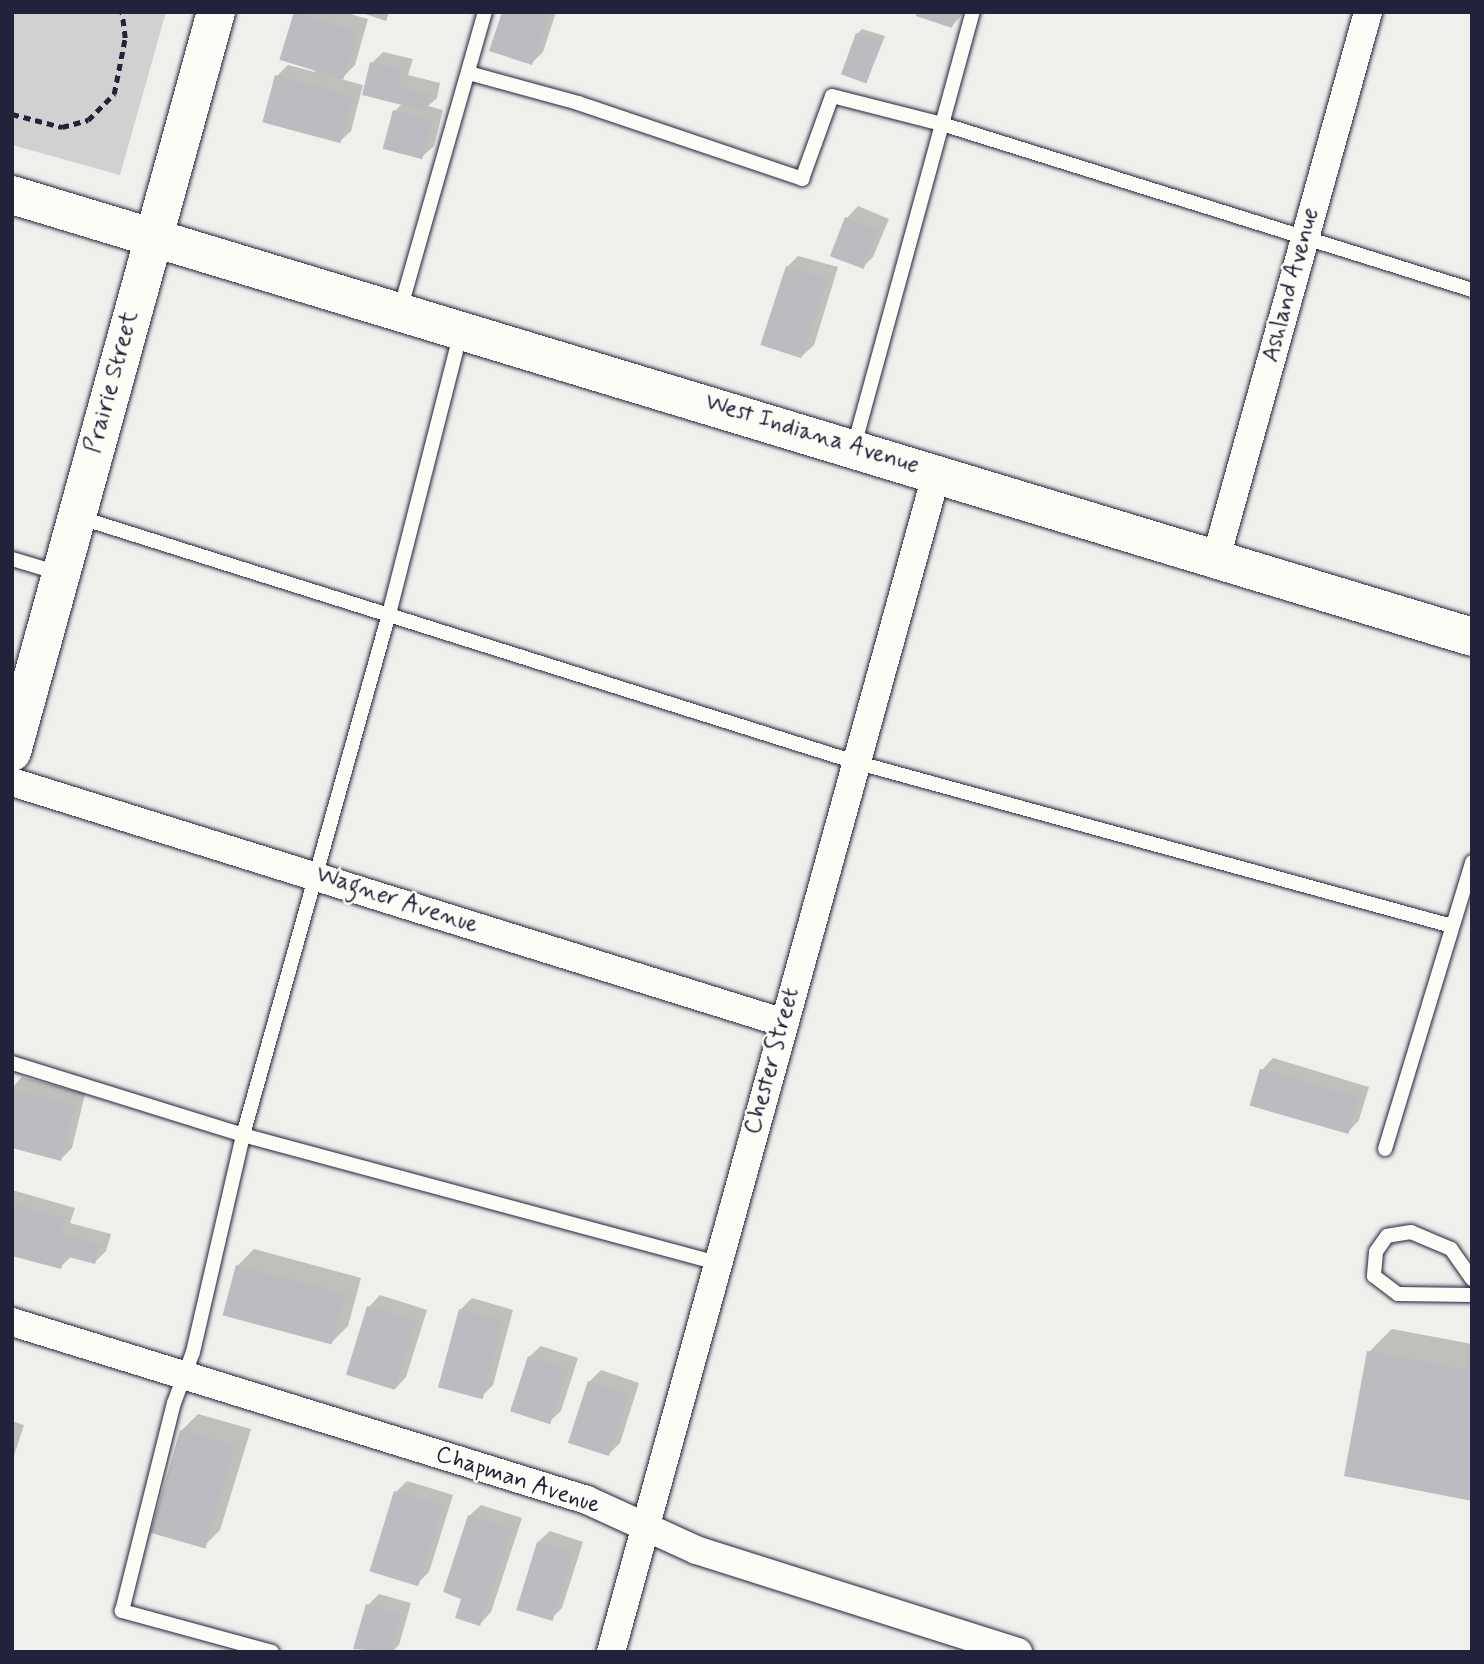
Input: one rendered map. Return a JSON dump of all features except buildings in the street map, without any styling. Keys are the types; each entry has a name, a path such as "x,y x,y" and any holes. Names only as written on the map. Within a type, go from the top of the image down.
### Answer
{"street":[{"name":"Prairie Street","path":"12,752 28,669 60,573 151,235 216,12"},
{"name":"Ashland Avenue","path":"1216,558 1302,239 1368,12"},
{"name":"West Indiana Avenue","path":"12,195 853,446 1472,637"},
{"name":"Chester Street","path":"611,1652 782,1022 937,472"},
{"name":"Wagner Avenue","path":"12,782 316,874 782,1022"},
{"name":"Chapman Avenue","path":"12,1322 587,1500 696,1550 1018,1652"}],"lane":[{"path":"400,310 470,73 485,12"},
{"path":"853,446 973,12"},
{"path":"470,73 578,103 802,178 832,96 942,124 1302,239 1472,290"},
{"path":"272,1652 122,1611 183,1376 193,1352 243,1135 388,614 462,328"},
{"path":"76,516 855,762 1452,926"},
{"path":"12,559 60,573"},
{"path":"1385,1149 1472,862"},
{"path":"12,1063 243,1135 718,1263"},
{"path":"1472,1279 1451,1250 1411,1233 1387,1236 1376,1252 1374,1276 1398,1294 1472,1295"}],"path":[{"path":"12,114 61,127 89,120 114,93 125,38 122,12"}],"shaded area":[{"path":"12,12 166,12 120,175 12,145"}]}
